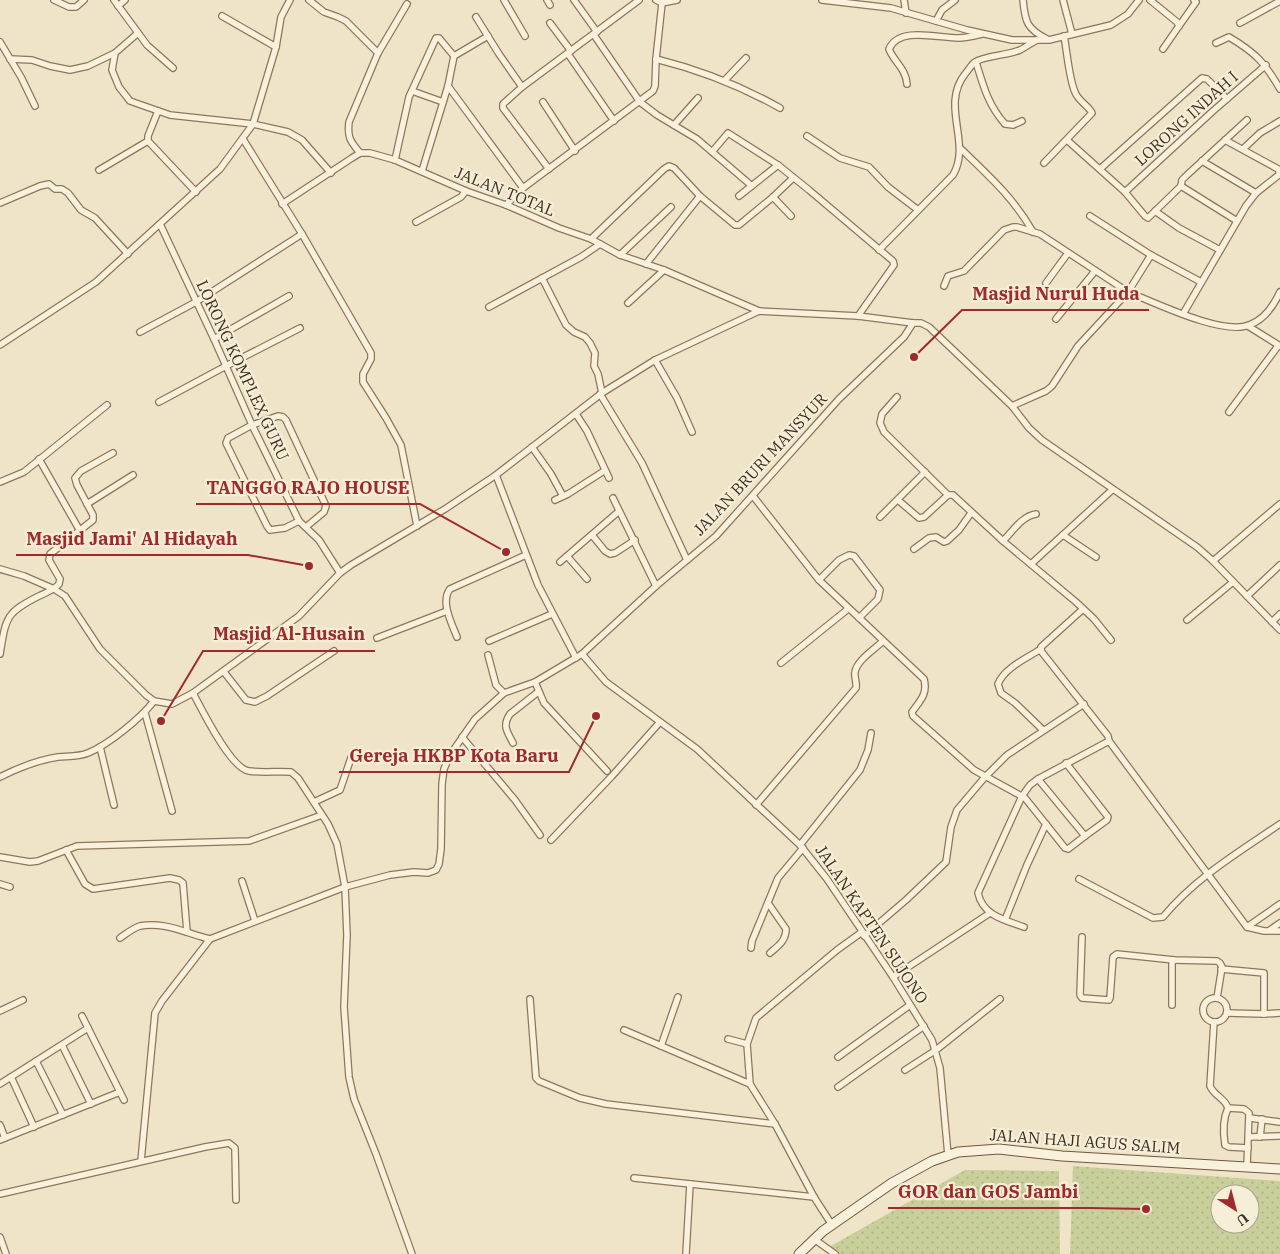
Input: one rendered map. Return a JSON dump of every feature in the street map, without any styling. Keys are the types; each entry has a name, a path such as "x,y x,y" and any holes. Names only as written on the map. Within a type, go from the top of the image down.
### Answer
{"main road":[{"name":"JALAN HAJI AGUS SALIM","path":"799,1254 832,1225 916,1169 948,1155 975,1150 999,1149 1071,1157 1280,1169"}],"street":[{"path":"54,0 69,8 76,8 84,0"},
{"path":"114,0 147,45 173,68"},
{"path":"118,6 125,0"},
{"path":"0,344 96,282 220,169 253,124 276,47 281,17 290,0"},
{"path":"309,0 324,12 338,16 346,21 378,53"},
{"path":"504,0 525,36"},
{"path":"574,0 640,102 657,115 697,139 752,186"},
{"path":"549,169 503,108 503,104 522,87 639,0"},
{"path":"656,0 662,3 677,0"},
{"path":"822,0 891,8 1012,40 1049,40 1111,25 1128,14 1139,0"},
{"path":"904,0 906,13"},
{"path":"936,21 942,10 955,0"},
{"path":"1023,0 1025,19 1029,27 1037,34 1049,40"},
{"path":"1064,0 1072,34"},
{"path":"1150,0 1177,22 1179,26"},
{"path":"1163,49 1194,7 1196,2 1194,0"},
{"path":"1240,23 1280,1"},
{"path":"506,206 523,188 614,122 653,91 662,3"},
{"path":"282,204 360,153 351,143 348,134 349,122 378,53 407,4"},
{"path":"222,16 276,47"},
{"path":"476,17 522,87"},
{"path":"550,23 614,122"},
{"path":"10,60 32,60 70,70 88,66 115,53 138,33"},
{"path":"908,84 907,76 891,55 889,49 898,38 914,34 960,38 984,34"},
{"path":"422,171 448,86 454,56 488,36"},
{"path":"1044,163 1092,113 1081,102 1074,91 1064,36"},
{"path":"395,160 409,97 436,38 439,38 454,56"},
{"path":"1216,43 1229,38 1248,48 1266,66 1280,89"},
{"path":"879,250 953,175 958,166 960,148 956,123 955,96 959,82 976,62 1020,50 1037,40"},
{"path":"0,42 35,106"},
{"path":"115,53 112,70 119,87 130,101 170,115 253,124 288,132 302,140 331,173"},
{"path":"725,80 746,58"},
{"path":"656,59 725,80 756,94 780,108"},
{"path":"976,62 990,105 998,116 1005,124 1014,125 1022,121"},
{"name":"LORONG INDAH I","path":"1126,192 1227,99 1266,66"},
{"path":"1100,170 1202,78 1207,80 1227,99"},
{"path":"448,86 523,188"},
{"path":"412,90 443,102"},
{"path":"674,125 698,98"},
{"path":"543,102 575,151"},
{"path":"158,111 148,136 148,141 196,192"},
{"path":"1067,140 1126,192 1146,218 1181,186 1182,180 1247,120"},
{"path":"1243,149 1260,133 1280,121"},
{"path":"712,152 728,134 778,165 893,261 894,265 858,316"},
{"path":"807,136 840,158 869,167 888,187 918,210"},
{"path":"242,139 302,234 371,353 371,359 363,374 363,382 386,418 400,445 417,526"},
{"path":"1184,314 1220,250 1256,193 1280,174 1280,172 1243,149 1225,140"},
{"path":"99,170 148,141"},
{"path":"960,148 1007,193 1026,218 1033,232"},
{"name":"JALAN TOTAL","path":"360,153 370,153 395,160 466,191 592,239 620,255 664,270 759,311"},
{"path":"1202,161 1256,193"},
{"path":"739,196 778,165"},
{"path":"592,239 669,166 674,168 700,196 735,225 739,225 793,178"},
{"path":"0,203 40,186 49,184 55,188 62,189 68,193 81,210 95,218 128,254"},
{"path":"1181,186 1238,221"},
{"path":"416,222 461,197 466,191"},
{"path":"646,264 700,196"},
{"path":"773,197 791,216"},
{"path":"620,255 671,207"},
{"path":"1155,211 1179,228 1220,250"},
{"path":"1090,216 1151,255 1201,282"},
{"name":"LORONG KOMPLEX GURU","path":"160,224 252,425 300,521 318,540 340,573"},
{"path":"944,286 948,276 964,272 1004,230 1017,227 1047,238 1128,292 1206,322 1230,327 1248,326 1260,320 1280,292"},
{"path":"140,332 196,302 302,234"},
{"path":"489,307 581,257 600,244"},
{"path":"1046,283 1068,253"},
{"path":"1012,406 1046,391 1052,386 1078,346 1128,292 1151,255"},
{"path":"628,303 664,270"},
{"path":"1056,319 1095,271"},
{"path":"542,278 566,325 574,332 585,337 590,343 595,353 594,366 598,374 601,394 642,463 687,560"},
{"path":"214,339 289,296"},
{"path":"0,569 24,576 54,589 64,596 73,606 100,650 146,695 154,701 172,704 193,693 224,672 299,616 340,573 351,565 417,526 496,475 601,394 655,360 759,311 858,316 921,323 937,333 1012,406 1029,428 1042,440 1112,490 1167,525 1213,561 1280,630"},
{"name":"JALAN BRURI MANSYUR","path":"504,693 535,682 579,656 656,586 716,536 840,399 904,337 913,323"},
{"path":"1230,412 1279,346 1248,326"},
{"path":"159,402 300,328"},
{"path":"655,360 677,398 692,432"},
{"path":"897,397 882,414 880,423 884,432 948,495 953,495 957,498 1003,542 1083,609 1111,640"},
{"path":"0,482 24,472 106,404"},
{"path":"576,414 587,431 608,478"},
{"path":"300,521 284,528 270,530 244,484 226,443 228,438 252,425 278,416 286,420 326,506 324,512 306,527"},
{"path":"532,447 551,474 562,496"},
{"path":"0,654 5,626 11,614 24,604 60,584 60,579 49,557 93,520 93,515 77,485 76,478 81,471 113,453"},
{"path":"39,459 80,531"},
{"path":"555,500 604,471"},
{"path":"880,517 925,472"},
{"path":"87,504 133,475"},
{"name":"JALAN KAPTEN SUJONO","path":"496,475 538,585 552,614 579,656 606,682 697,749 801,847 827,880 893,976 924,1026 936,1050 940,1068 948,1155"},
{"path":"1031,564 1112,490"},
{"path":"898,500 920,518 924,517 948,495"},
{"path":"753,496 819,580 924,679 926,688 923,697 912,712 913,716 968,765 985,777 1022,796 1031,804 1065,848 1068,849 1107,820 1108,817 1066,763"},
{"path":"613,498 618,512 635,540 656,586"},
{"path":"1213,561 1280,504"},
{"path":"560,562 618,512"},
{"path":"914,549 929,538 936,537 944,542 947,541 959,530 971,513"},
{"path":"1003,542 1024,520 1030,515 1036,514"},
{"path":"592,535 605,551 610,554 615,553 635,540"},
{"path":"1063,535 1096,557"},
{"path":"457,637 447,612 447,593 450,589 526,555"},
{"path":"819,580 839,560 849,555 854,556 880,590 878,599 859,618"},
{"path":"567,556 587,579"},
{"path":"1247,596 1280,565"},
{"path":"1187,620 1233,582"},
{"path":"781,664 848,609"},
{"path":"1043,730 1015,703 1001,693 998,684 1000,677 1040,649 1083,609"},
{"path":"377,638 447,612"},
{"path":"489,640 552,614"},
{"path":"1272,622 1280,614"},
{"path":"756,805 856,688 855,670 883,641"},
{"path":"1040,649 1108,736 1109,741 1247,927 1264,931 1280,931"},
{"path":"224,672 246,700 255,702 334,651"},
{"path":"141,1161 155,1013 162,1001 210,939 255,920 345,887 390,875 414,872 428,873 436,870 441,850 444,768 450,755 475,719 504,693 496,685 488,655"},
{"path":"535,682 544,703 607,771"},
{"path":"513,743 505,727 507,718 538,692"},
{"path":"193,693 209,724 238,766 247,771 291,772 298,778 314,802 333,832 338,844 345,887 347,935 344,1007 349,1077 354,1099 412,1254"},
{"path":"0,777 20,768 59,757 71,757 87,753 100,747 145,712 154,701"},
{"path":"832,1225 814,1197 775,1124 750,1084 747,1044 756,1018 837,950 863,934 906,900 946,862 951,827 956,810 1007,755 1084,704"},
{"path":"145,712 172,810"},
{"path":"550,840 612,776 660,722"},
{"path":"751,948 752,941 778,878 860,770 868,750 871,734"},
{"path":"462,737 515,800 540,835"},
{"path":"1024,927 990,913 980,903 978,894 1022,796 1030,785 1038,779 1109,741"},
{"path":"100,747 114,805"},
{"path":"314,802 340,790 352,756"},
{"path":"1038,779 1085,836"},
{"path":"0,858 30,862 38,861 77,846 249,841 322,815"},
{"path":"1005,920 1046,824"},
{"path":"1079,879 1153,918 1163,917 1176,900 1208,874 1280,824"},
{"path":"66,850 85,884 93,888 170,878 179,880 183,883 187,932"},
{"path":"242,882 255,920"},
{"path":"0,884 10,887"},
{"path":"768,903 786,929 784,940 770,954"},
{"path":"1247,927 1280,904"},
{"path":"893,976 990,913"},
{"path":"1270,930 1280,923"},
{"path":"120,938 136,928 160,926 210,939"},
{"path":"1082,937 1080,996 1082,998 1108,1000 1110,998 1113,957 1115,955 1174,960 1217,961 1220,963 1221,969 1217,998"},
{"path":"1172,1005 1172,963 1174,960"},
{"path":"1221,969 1264,973 1264,1014"},
{"path":"662,1046 678,997"},
{"path":"1227,1013 1226,1003 1217,998 1212,998 1203,1007 1205,1017 1214,1022 1219,1021 1227,1013 1280,1013"},
{"path":"905,1070 936,1050 1000,999"},
{"path":"0,1011 24,1000"},
{"path":"530,1000 536,1078 539,1081 580,1098 606,1104 775,1124"},
{"path":"838,1057 910,1005"},
{"path":"82,1016 124,1100"},
{"path":"1214,1022 1210,1086 1212,1091 1226,1102 1228,1108 1225,1114 1225,1144 1230,1147 1248,1148"},
{"path":"838,1087 924,1026"},
{"path":"0,1084 88,1028"},
{"path":"624,1030 750,1084"},
{"path":"728,1038 747,1044"},
{"path":"62,1045 91,1104"},
{"path":"36,1061 63,1115"},
{"path":"11,1077 34,1127"},
{"path":"0,1126 3,1139 120,1092"},
{"path":"1228,1108 1247,1111 1250,1118 1247,1166"},
{"path":"1250,1118 1280,1122"},
{"path":"1260,1137 1262,1119"},
{"path":"1249,1137 1280,1136"},
{"path":"0,1194 205,1147 231,1144 235,1148 236,1200"},
{"path":"634,1178 814,1197"},
{"path":"686,1254 690,1184"},
{"path":"0,1237 6,1254"},
{"path":"814,1239 835,1254"}],"green space":[{"path":"1073,1166 1280,1181 1280,1254 1070,1254"},
{"path":"965,1170 1059,1171 1060,1254 830,1254 829,1247"}],"place":[{"name":"Masjid Nurul Huda","path":"914,357"},
{"name":"TANGGO RAJO HOUSE","path":"506,552"},
{"name":"Masjid Jami' Al Hidayah","path":"309,566"},
{"name":"Gereja HKBP Kota Baru","path":"596,716"},
{"name":"Masjid Al-Husain","path":"161,721"},
{"name":"GOR dan GOS Jambi","path":"1146,1209"}]}
